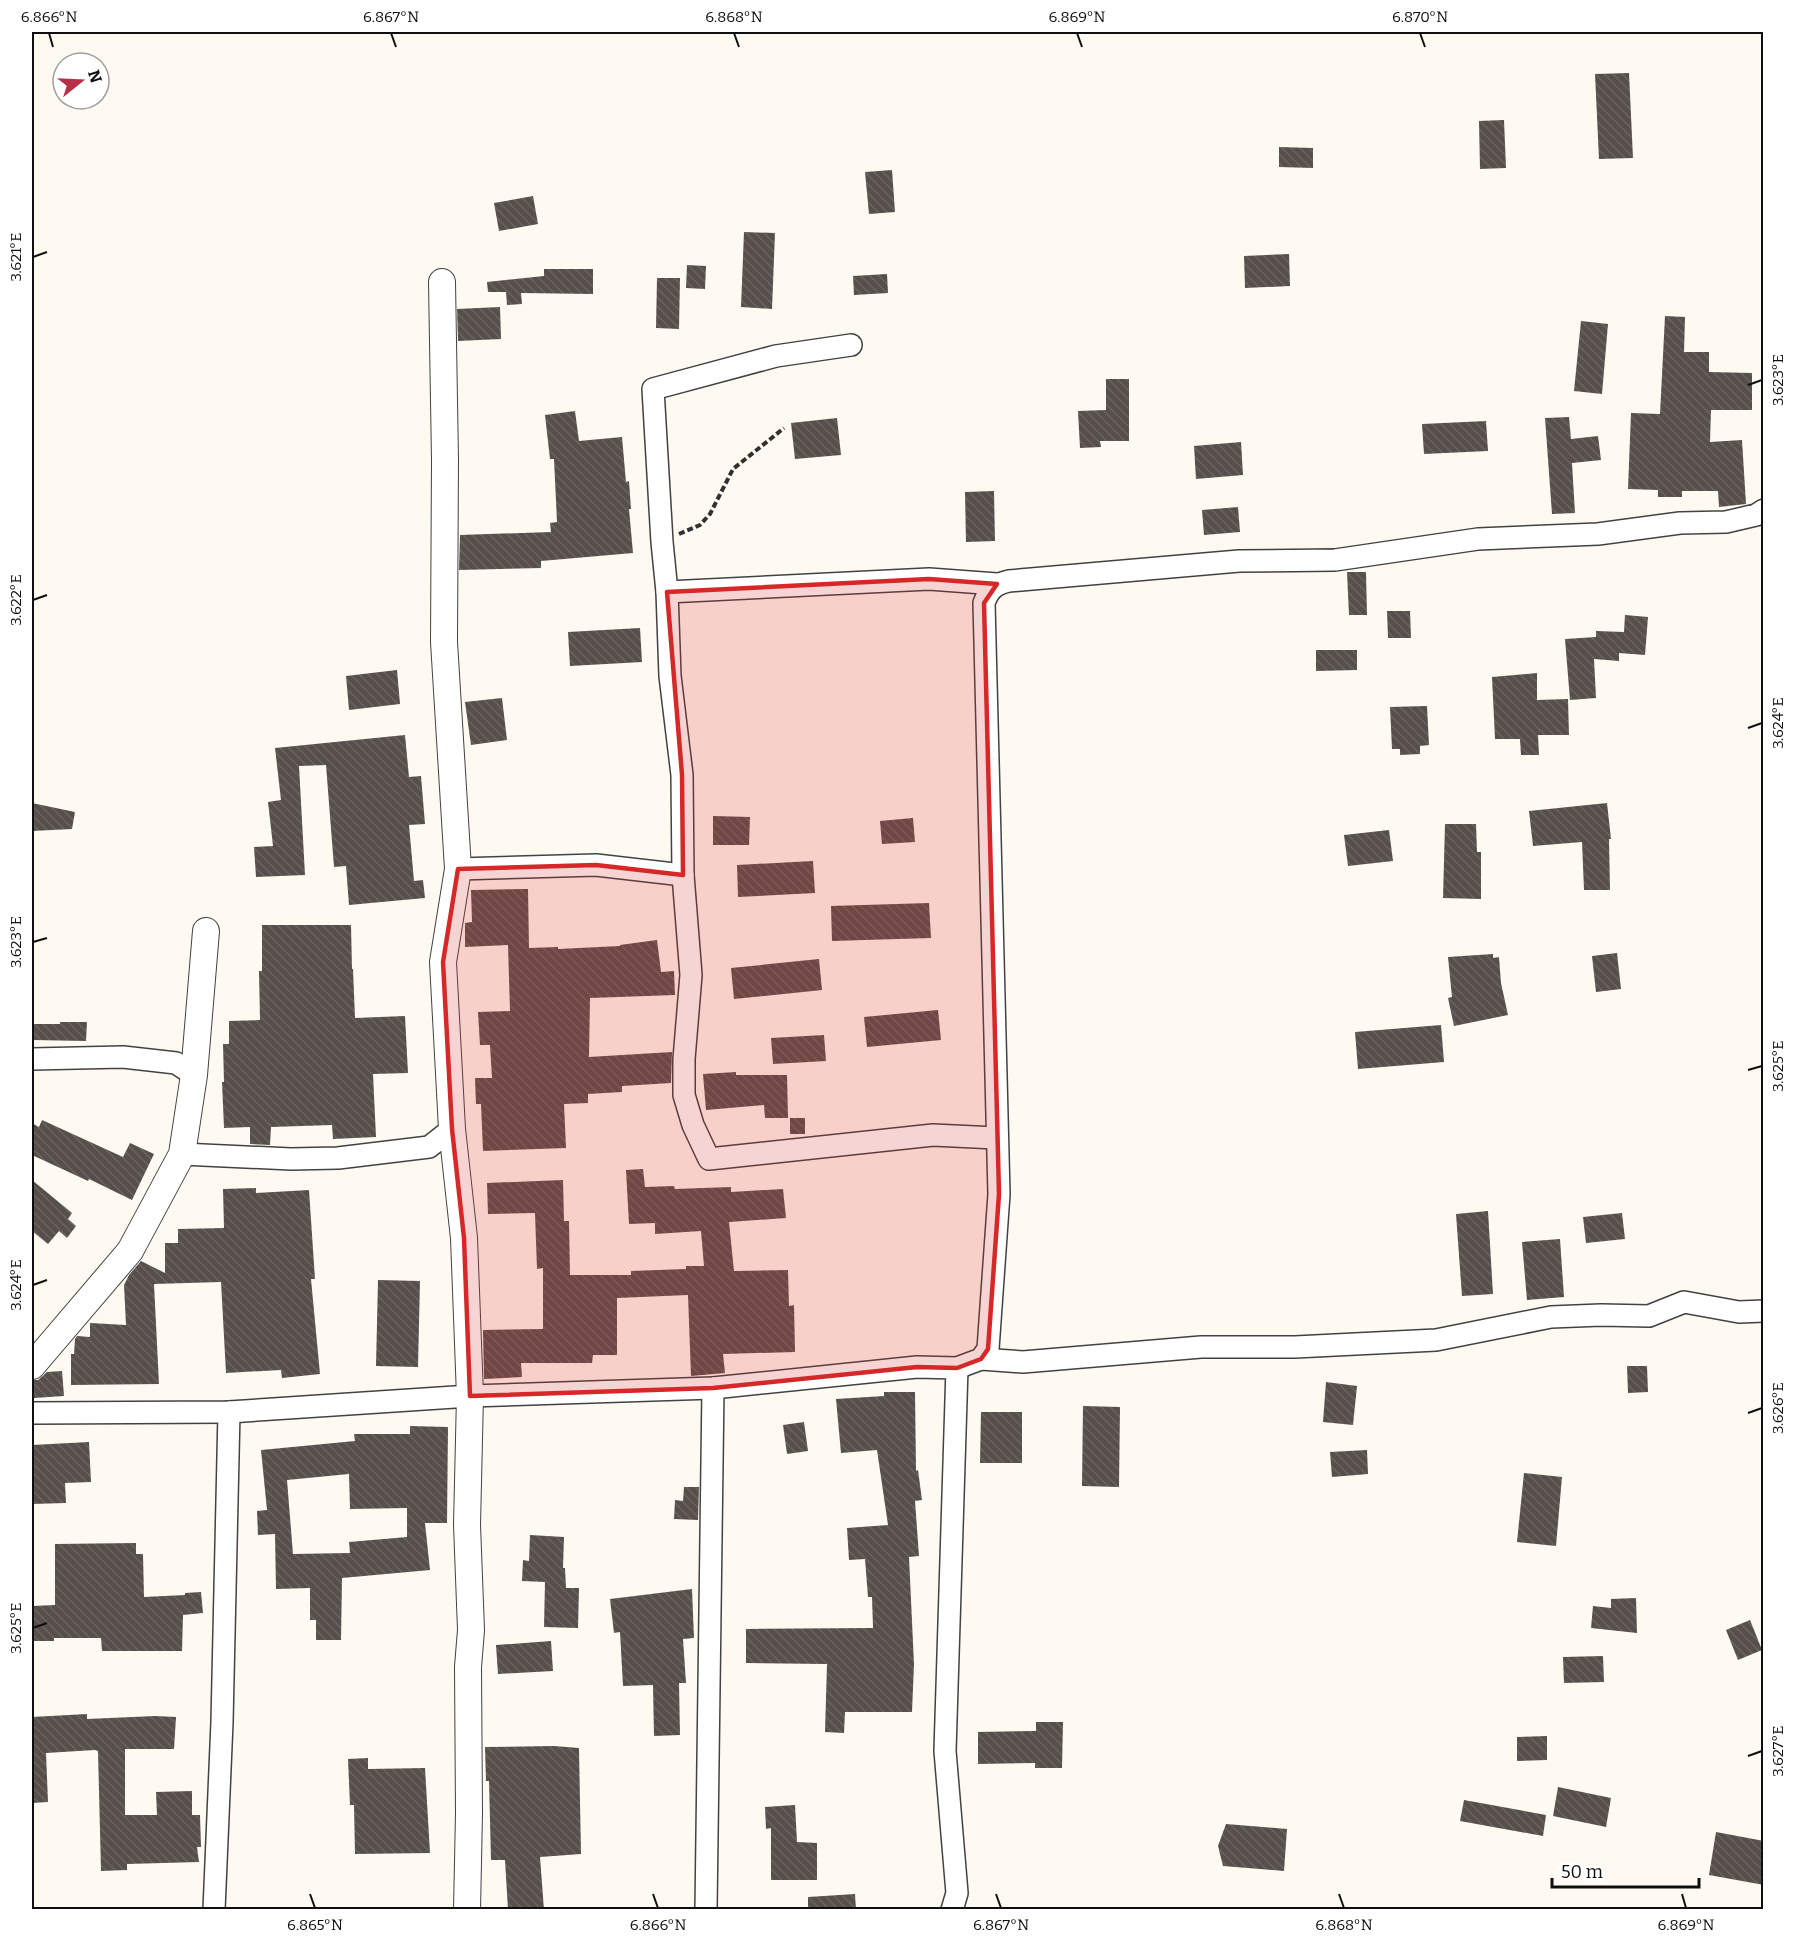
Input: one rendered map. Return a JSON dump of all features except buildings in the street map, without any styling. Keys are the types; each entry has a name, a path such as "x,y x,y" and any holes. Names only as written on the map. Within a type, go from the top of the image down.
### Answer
{"street":[{"path":"442,282 444,642 458,869 443,962 452,1129 464,1238 470,1396 468,1536 471,1630 468,1667 467,1910"},
{"path":"851,345 776,356 653,389 667,592 670,676 682,775 683,875 692,975 684,1059 684,1095 693,1125 709,1159 933,1135 996,1138"},
{"path":"667,592 929,579 997,584 1020,579 1239,561 1335,560 1478,539 1598,534 1680,523 1726,522 1756,515 1764,510"},
{"path":"981,1359 988,1348 999,1194 984,603 988,592 997,584"},
{"path":"458,869 596,865 683,875"},
{"path":"32,1366 130,1251 182,1154 194,1075 206,931"},
{"path":"32,1059 123,1057 176,1063 194,1075"},
{"path":"182,1154 291,1159 338,1158 429,1147 452,1129"},
{"path":"429,1147 455,1168"},
{"path":"32,1413 229,1412 470,1396 713,1388 917,1367 957,1368 981,1359 1023,1362 1201,1347 1295,1347 1436,1340 1551,1317 1649,1316 1684,1302 1739,1312 1764,1311"},
{"path":"952,1910 957,1893 945,1751 957,1368"},
{"path":"706,1910 713,1388"},
{"path":"214,1910 222,1722 229,1412"}],"path":[{"path":"662,542 700,525 710,514 733,469 784,428"}],"highlighted area":[{"path":"929,579 997,584 984,603 999,1194 988,1349 981,1359 957,1368 917,1367 713,1388 470,1396 464,1238 452,1129 443,962 458,869 596,865 683,875 682,775 667,592"}]}
